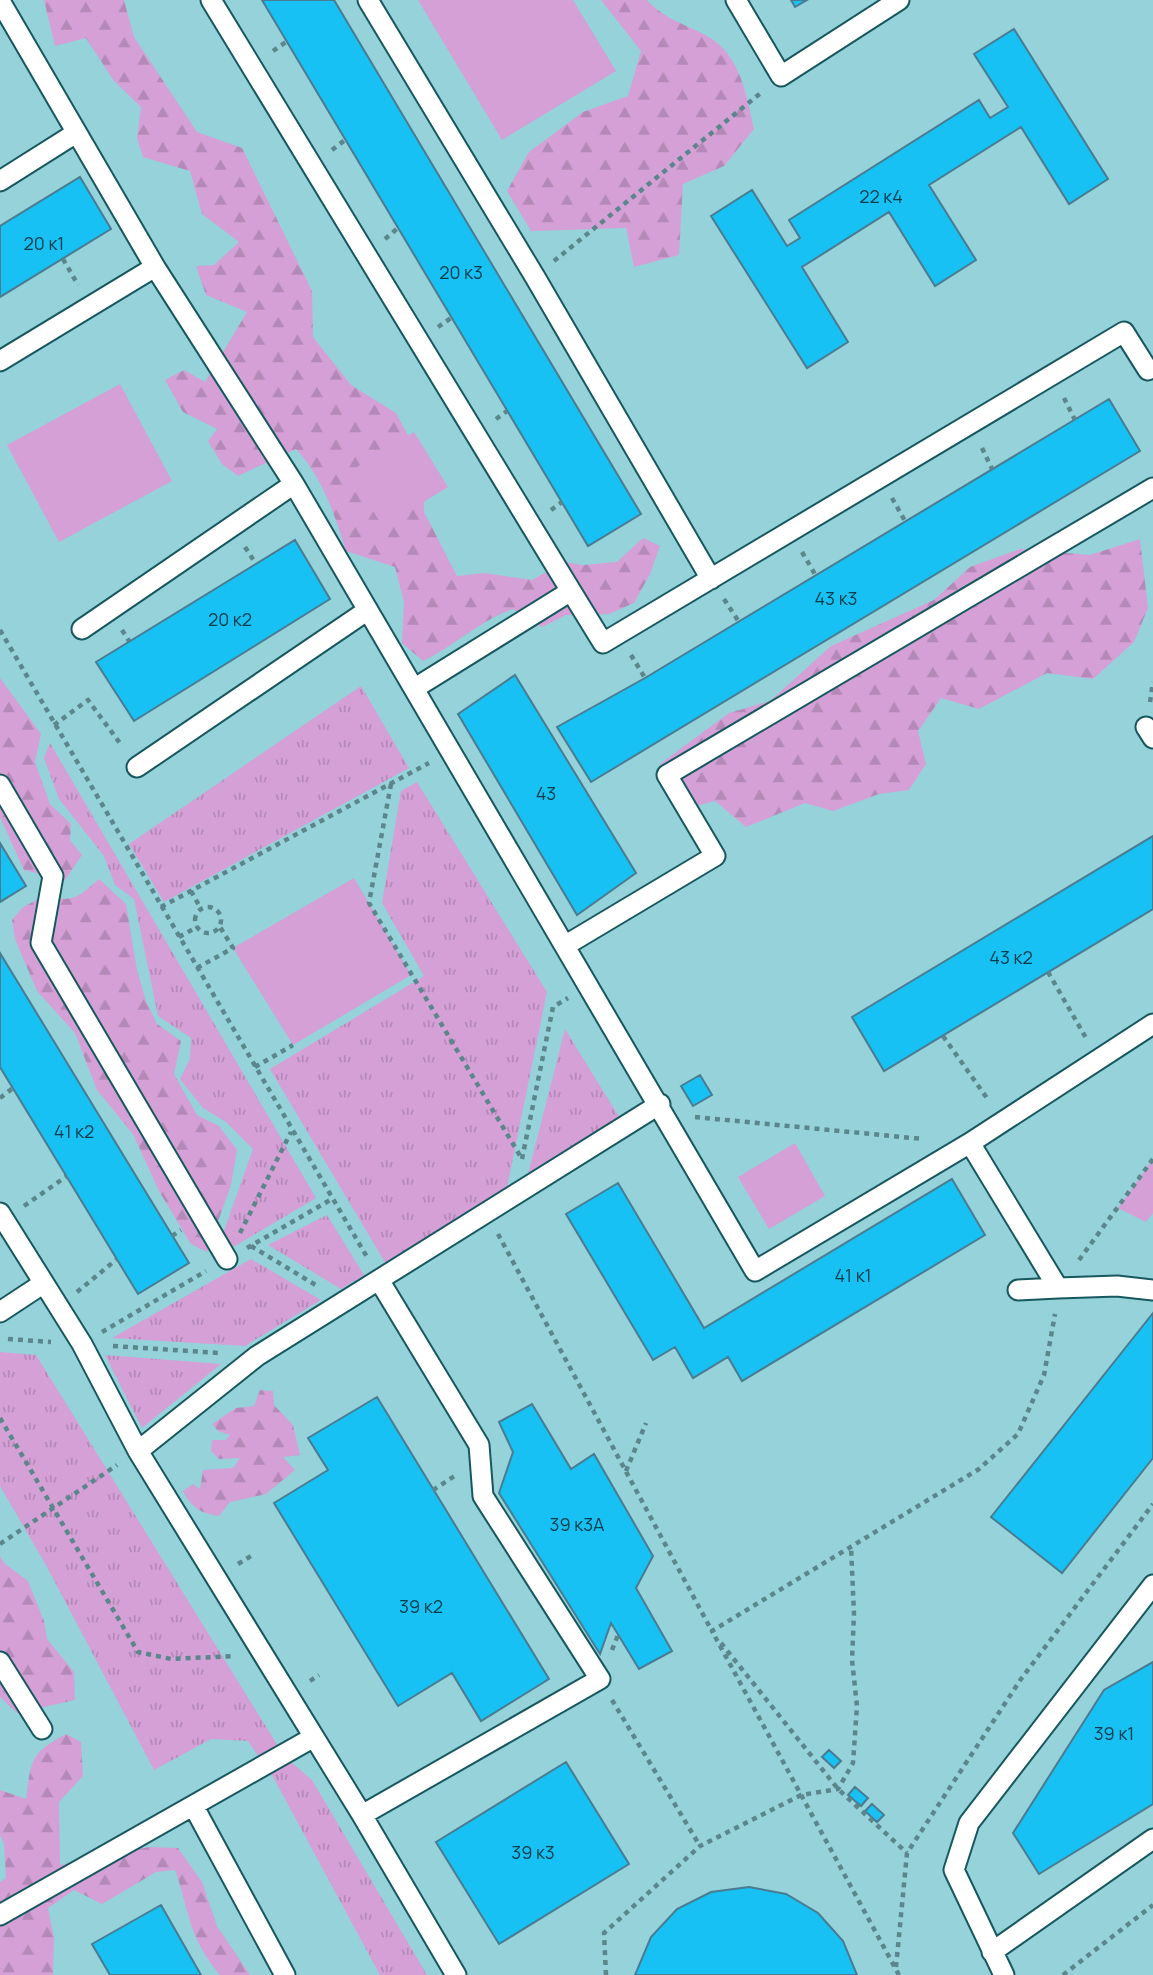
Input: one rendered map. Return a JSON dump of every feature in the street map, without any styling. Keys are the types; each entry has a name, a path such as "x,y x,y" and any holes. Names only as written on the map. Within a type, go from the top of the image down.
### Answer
{"lane":[{"path":"211,0 603,643 1124,332 1151,372"},
{"path":"368,0 711,579"},
{"path":"736,0 782,76 899,0"},
{"path":"0,1 155,267 294,484 590,984 755,1271 970,1143 1153,1024"},
{"path":"0,181 76,133"},
{"path":"0,361 155,267"},
{"path":"82,629 294,484"},
{"path":"566,944 715,856 667,775 1153,488"},
{"path":"415,688 570,591"},
{"path":"137,767 368,610"},
{"path":"0,785 53,876 41,943 227,1259"},
{"path":"138,1451 257,1356 343,1302 389,1283 486,1212 663,1109"},
{"path":"970,1143 1058,1288"},
{"path":"2,1216 82,1344 138,1451 362,1815 456,1975"},
{"path":"0,1312 44,1283"},
{"path":"362,1815 600,1679 483,1496 479,1445 389,1283"},
{"path":"1018,1290 1116,1286 1153,1290"},
{"path":"1004,1975 954,1870 969,1823 1153,1585"},
{"path":"0,1662 42,1729"},
{"path":"0,1915 314,1737"},
{"path":"194,1807 285,1975"},
{"path":"992,1952 1153,1839"}],"path":[{"path":"534,277 782,76"},
{"path":"0,629 292,1131 389,1283"},
{"path":"54,725 88,700 137,767"},
{"path":"161,907 452,750"},
{"path":"391,784 369,903 522,1160"},
{"path":"191,891 201,909"},
{"path":"197,927 207,933 219,927 222,918 215,908 201,909"},
{"path":"197,927 196,916 201,909"},
{"path":"178,937 197,927"},
{"path":"197,968 233,948 219,927"},
{"path":"1048,972 1098,1059"},
{"path":"515,1195 553,1007 590,984"},
{"path":"943,1036 1003,1122"},
{"path":"255,1067 293,1045"},
{"path":"0,1098 13,1088"},
{"path":"663,1109 970,1143"},
{"path":"227,1259 292,1131"},
{"path":"712,1632 979,1469 1018,1434 1044,1375 1058,1288 1153,1159"},
{"path":"2,1216 67,1176"},
{"path":"486,1212 900,1975"},
{"path":"172,1236 180,1230"},
{"path":"250,1246 343,1302"},
{"path":"59,1307 117,1259"},
{"path":"0,1338 257,1356"},
{"path":"0,1418 138,1652 171,1659 263,1654"},
{"path":"626,1472 646,1423"},
{"path":"0,1544 138,1451"},
{"path":"896,1969 907,1853 1014,1690 1153,1504"},
{"path":"838,1789 853,1763 858,1706 852,1660 854,1614 851,1547"},
{"path":"235,1566 251,1556"},
{"path":"712,1632 838,1789 907,1853"},
{"path":"600,1679 700,1846"},
{"path":"606,1975 604,1933 700,1846 801,1795 838,1789"},
{"path":"1063,1975 1153,1905"}],"green space":[{"path":"44,0 124,0 134,37 197,132 242,148 312,291 313,337 351,385 396,413 425,467 424,512 457,576 484,573 532,580 564,562 583,565 617,562 643,538 660,546 650,574 634,603 609,614 566,615 542,627 513,609 489,620 423,661 402,643 404,602 395,567 346,551 321,484 296,449 238,476 222,464 208,441 217,429 183,412 165,380 184,370 205,382 247,312 206,295 196,266 214,265 239,242 202,214 190,171 143,157 137,138 141,107 114,81 86,38 55,46"},
{"path":"418,0 573,0 616,71 502,140"},
{"path":"601,0 647,0 668,17 718,44 735,65 754,129 724,166 683,184 679,255 634,267 626,228 531,231 507,191 529,152 583,112 628,96 641,51"},
{"path":"120,384 172,481 59,542 7,445"},
{"path":"414,432 448,487 383,527 349,472"},
{"path":"1140,539 1148,608 1134,642 1093,679 1047,673 979,709 941,698 918,731 926,764 909,790 879,794 833,811 805,803 746,827 715,801 676,811 660,764 729,713 770,701 831,646 934,600 970,567 1020,549 1090,555"},
{"path":"0,678 41,734 35,762 50,804 71,824 70,840 82,855 65,880 24,870 0,817"},
{"path":"361,686 409,768 164,902 129,844"},
{"path":"50,743 316,1198 228,1250 221,1239 253,1149 226,1122 203,1108 180,1079 190,1059 191,1038 158,1016 134,899 115,885 104,856 59,799 44,758"},
{"path":"417,782 547,992 506,1192 386,1264 270,1069 424,976 382,903 401,791"},
{"path":"354,878 411,975 293,1045 233,948"},
{"path":"99,879 126,904 137,970 146,1001 157,1024 181,1041 174,1074 197,1115 219,1126 237,1150 231,1185 207,1252 191,1244 159,1191 133,1134 97,1090 75,1033 37,991 15,939 12,920 22,908 45,895 62,899 75,897"},
{"path":"565,1029 621,1120 526,1182"},
{"path":"795,1143 825,1196 769,1229 738,1177"},
{"path":"1153,1159 1153,1213 1146,1222 1118,1208"},
{"path":"327,1215 364,1275 341,1289 268,1245"},
{"path":"251,1259 321,1300 245,1346 112,1338"},
{"path":"0,1352 36,1355 278,1746 259,1757 248,1741 211,1739 154,1770 47,1567 0,1486"},
{"path":"105,1355 221,1364 142,1428"},
{"path":"260,1390 273,1391 274,1405 293,1425 300,1455 283,1457 295,1470 266,1494 230,1502 219,1516 202,1511 193,1506 183,1491 193,1484 200,1489 203,1470 233,1468 240,1458 219,1459 211,1451 212,1440 226,1440 230,1435 218,1431 212,1424 236,1408 254,1406"},
{"path":"0,1556 4,1563 28,1581 44,1621 47,1639 74,1672 75,1700 17,1713 0,1697"},
{"path":"66,1734 81,1742 83,1776 59,1802 60,1865 149,1847 178,1848 202,1882 217,1926 250,1975 220,1975 209,1961 191,1924 175,1870 156,1872 102,1904 74,1890 48,1908 54,1938 53,1975 0,1975 0,1882 6,1878 4,1844 0,1835 0,1790 26,1799 34,1759 45,1747"},
{"path":"291,1762 312,1780 427,1975 380,1975 271,1773"}],"building":[{"path":"262,0 334,0 641,514 588,546"},
{"path":"791,0 807,0 795,7"},
{"path":"1014,29 1108,179 1069,204 1021,127 929,185 976,260 935,286 889,212 802,267 848,342 807,368 711,216 752,190 787,246 800,238 789,220 979,100 990,118 1008,107 974,54"},
{"path":"80,177 111,229 0,297 0,226"},
{"path":"1109,399 1140,451 591,782 557,727 645,678"},
{"path":"295,540 330,599 134,721 96,662"},
{"path":"515,675 636,873 577,915 458,714"},
{"path":"1153,836 1153,909 884,1071 852,1017"},
{"path":"0,843 26,886 0,902"},
{"path":"0,953 189,1263 138,1294 0,1067"},
{"path":"700,1075 712,1095 693,1106 681,1086"},
{"path":"952,1179 985,1235 742,1381 728,1357 693,1378 675,1347 653,1360 566,1214 618,1183 704,1328"},
{"path":"1153,1313 1153,1458 1062,1573 991,1517"},
{"path":"377,1397 549,1679 481,1721 452,1673 398,1706 274,1503 328,1470 308,1438"},
{"path":"532,1404 571,1469 594,1454 653,1556 636,1588 672,1651 639,1669 611,1623 600,1654 499,1493 513,1452 499,1422"},
{"path":"1153,1662 1153,1804 1039,1874 1013,1833 1104,1690"},
{"path":"829,1750 841,1761 834,1768 822,1757"},
{"path":"566,1762 629,1864 499,1944 436,1842"},
{"path":"855,1787 868,1798 861,1806 848,1795"},
{"path":"872,1804 884,1815 877,1822 865,1811"},
{"path":"749,1887 786,1894 818,1913 843,1941 857,1975 635,1975 651,1937 677,1909 711,1892"},
{"path":"161,1905 201,1975 110,1975 92,1944"}]}
